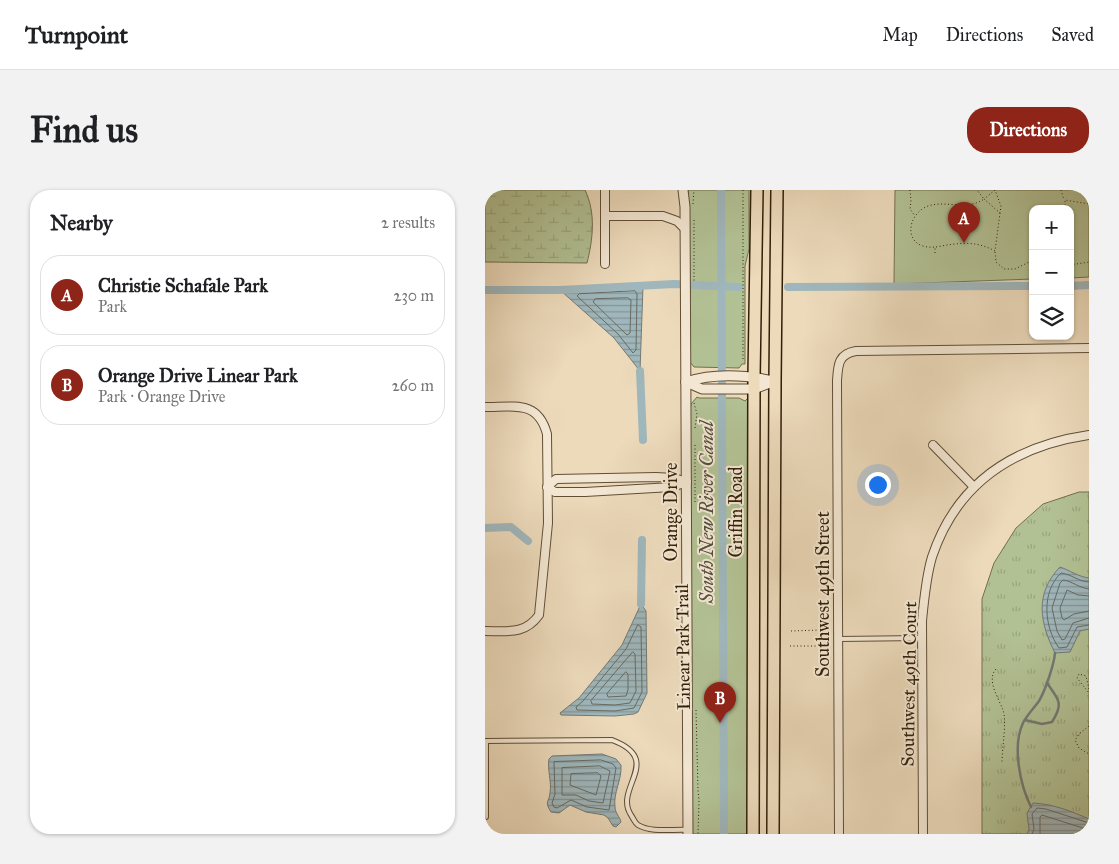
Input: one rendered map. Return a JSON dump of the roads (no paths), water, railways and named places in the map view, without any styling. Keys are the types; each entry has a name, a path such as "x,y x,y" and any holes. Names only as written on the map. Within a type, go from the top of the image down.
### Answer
{"main road":[{"name":"Griffin Road","path":"753,834 748,377 757,190"},
{"path":"773,834 777,190"}],"street":[{"path":"605,190 605,264"},
{"name":"Orange Drive","path":"683,190 690,274 686,290 688,832"},
{"path":"605,216 663,216 677,221 685,229"},
{"name":"Southwest 49th Street","path":"839,834 837,374 839,362 847,353 856,351 1089,348"},
{"path":"686,382 702,377 748,377 775,381"},
{"path":"686,382 702,389 748,389 775,381"},
{"path":"485,407 518,406 532,410 539,415 545,424 547,434 547,523 539,615 534,623 526,628 515,631 485,631"},
{"name":"Southwest 49th Court","path":"923,834 922,638 925,587 932,558 950,518 975,487 1001,465 1026,451 1055,441 1089,435"},
{"path":"933,446 975,487"},
{"path":"547,486 556,479 656,477 674,478 687,482"},
{"path":"605,478 605,490"},
{"path":"547,486 555,492 673,487 687,482"}],"lane":[{"path":"838,638 922,638"},
{"path":"485,817 487,817 486,741 613,740 624,745 635,756 637,768 627,797 629,812 637,824 652,829 688,832"}],"water":[{"path":"643,286 640,371 614,338 560,290"},
{"path":"1060,567 1089,578 1089,629 1080,631 1070,652 1055,653 1046,631 1042,609 1046,588"},
{"path":"641,604 646,611 647,693 638,712 615,716 561,715 560,713 579,698 622,645"},
{"path":"602,754 616,759 621,765 615,802 616,811 621,822 616,827 613,826 604,815 586,812 570,805 559,813 551,812 547,804 550,789 549,759 552,756"},
{"path":"1033,803 1062,808 1089,819 1089,834 1027,834 1029,829 1027,813"}],"waterway":[{"name":"South New River Canal","path":"721,190 724,834"},
{"path":"485,290 560,290 674,284 739,287"},
{"path":"1074,286 1089,285"},
{"path":"788,287 1029,286"},
{"path":"640,371 643,440"},
{"path":"485,528 511,527 528,541"},
{"path":"641,604 642,540"},
{"path":"1031,807 1021,777 1018,743 1023,723 1044,691 1055,653"},
{"path":"1025,720 1042,724 1052,722 1056,716 1059,702 1047,683"}],"place":[{"name":"Christie Schafale Park","path":"964,243"},
{"name":"Orange Drive Linear Park","path":"720,723"}]}
